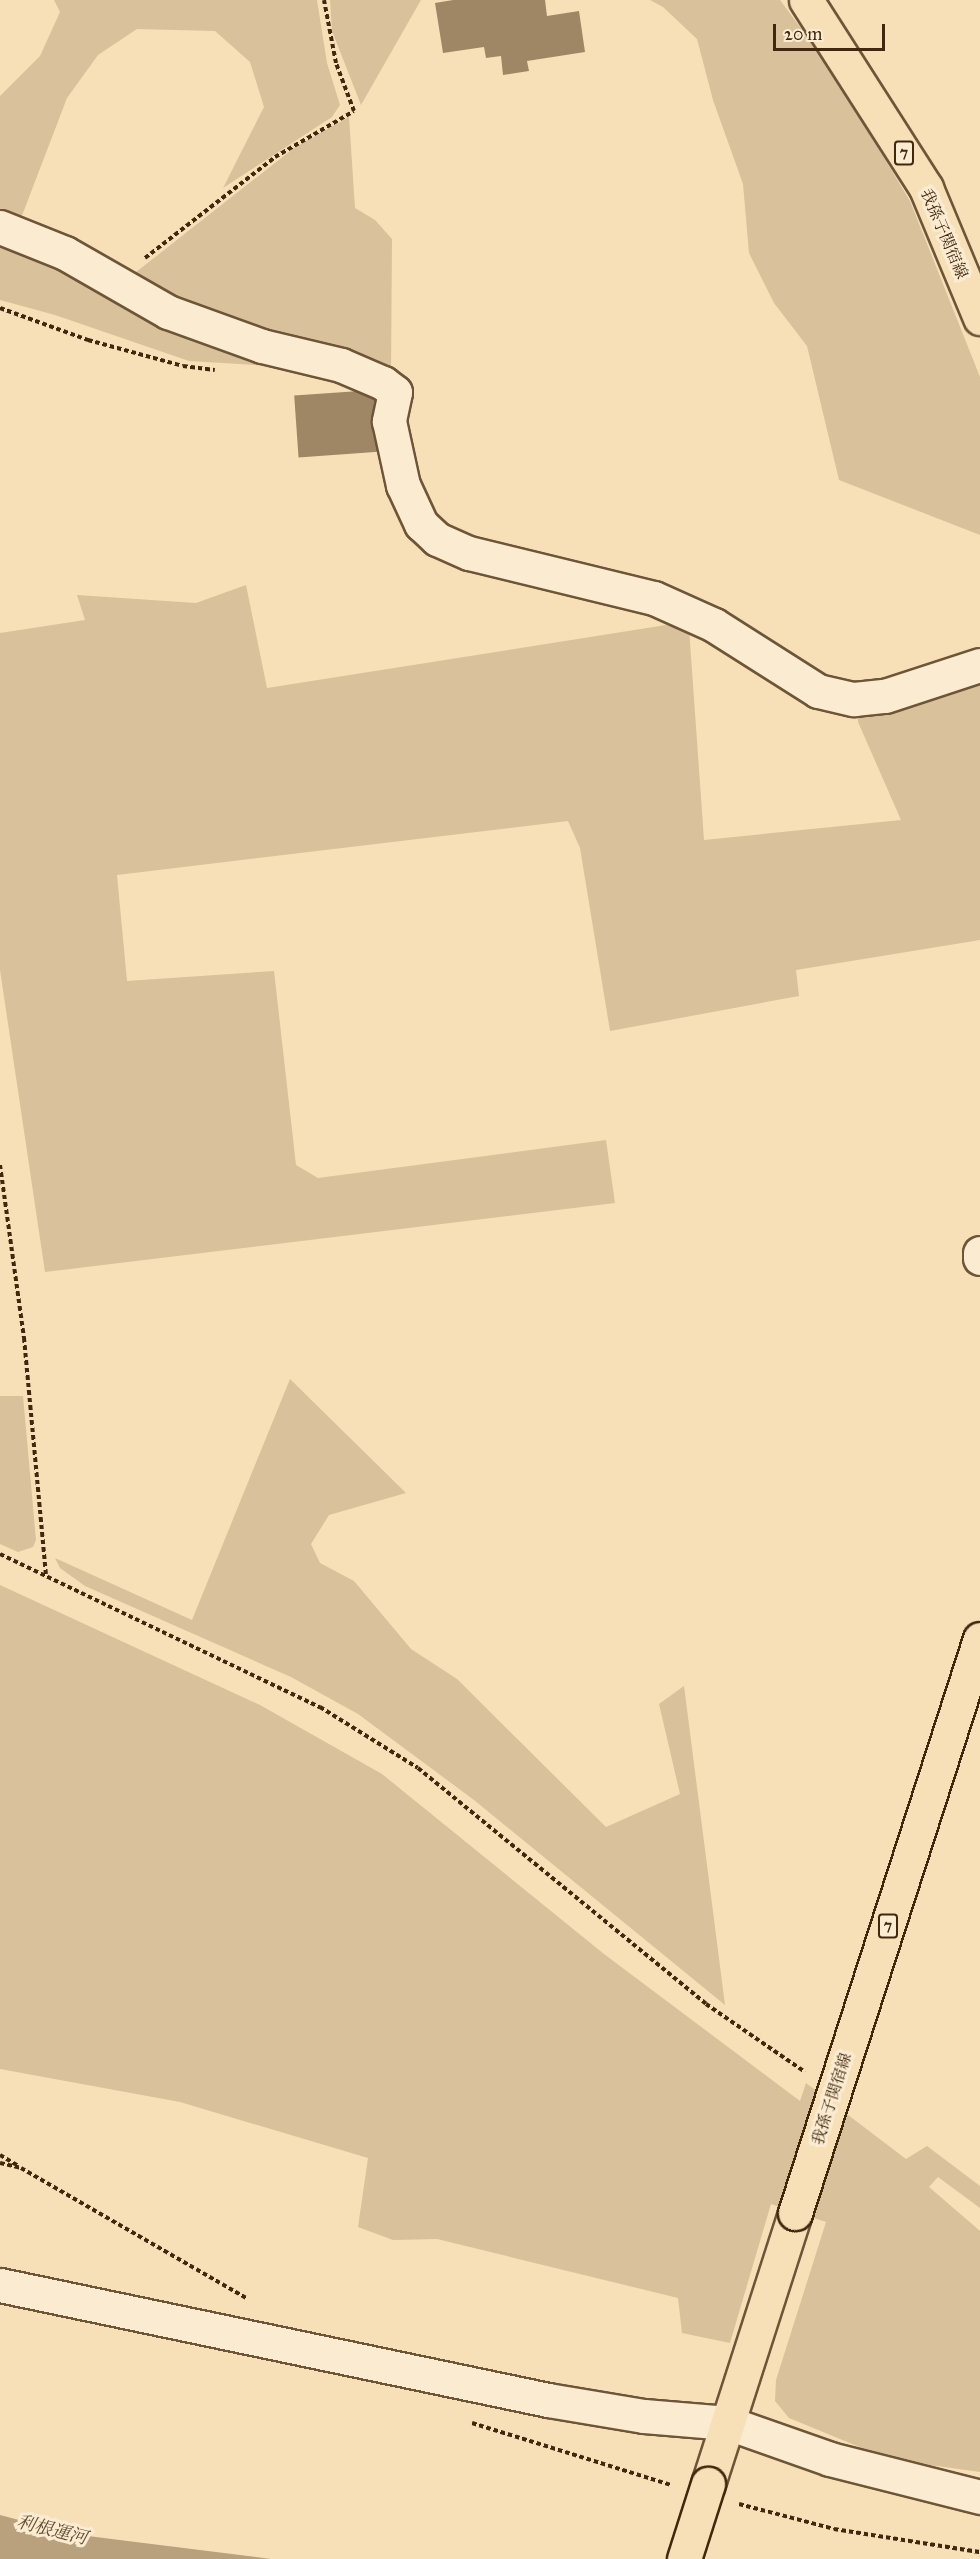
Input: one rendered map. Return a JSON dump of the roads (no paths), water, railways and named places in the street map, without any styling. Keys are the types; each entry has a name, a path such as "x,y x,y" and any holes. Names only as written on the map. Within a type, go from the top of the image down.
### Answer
{"main road":[{"name":"我孫子関宿線","path":"806,0 926,188 980,318"},
{"name":"我孫子関宿線","path":"684,2559 980,1639"}],"street":[{"path":"0,227 65,254 168,312 262,346 342,365 395,392 389,421 403,484 421,524 437,539 469,553 654,598 714,624 818,691 854,699 885,696 980,665"},
{"path":"980,1253 980,1258"},
{"path":"0,2285 549,2400 644,2416 728,2423 830,2459 980,2497"}],"water":[{"name":"利根運河","path":"0,2515 72,2534 271,2559 0,2559"}]}
